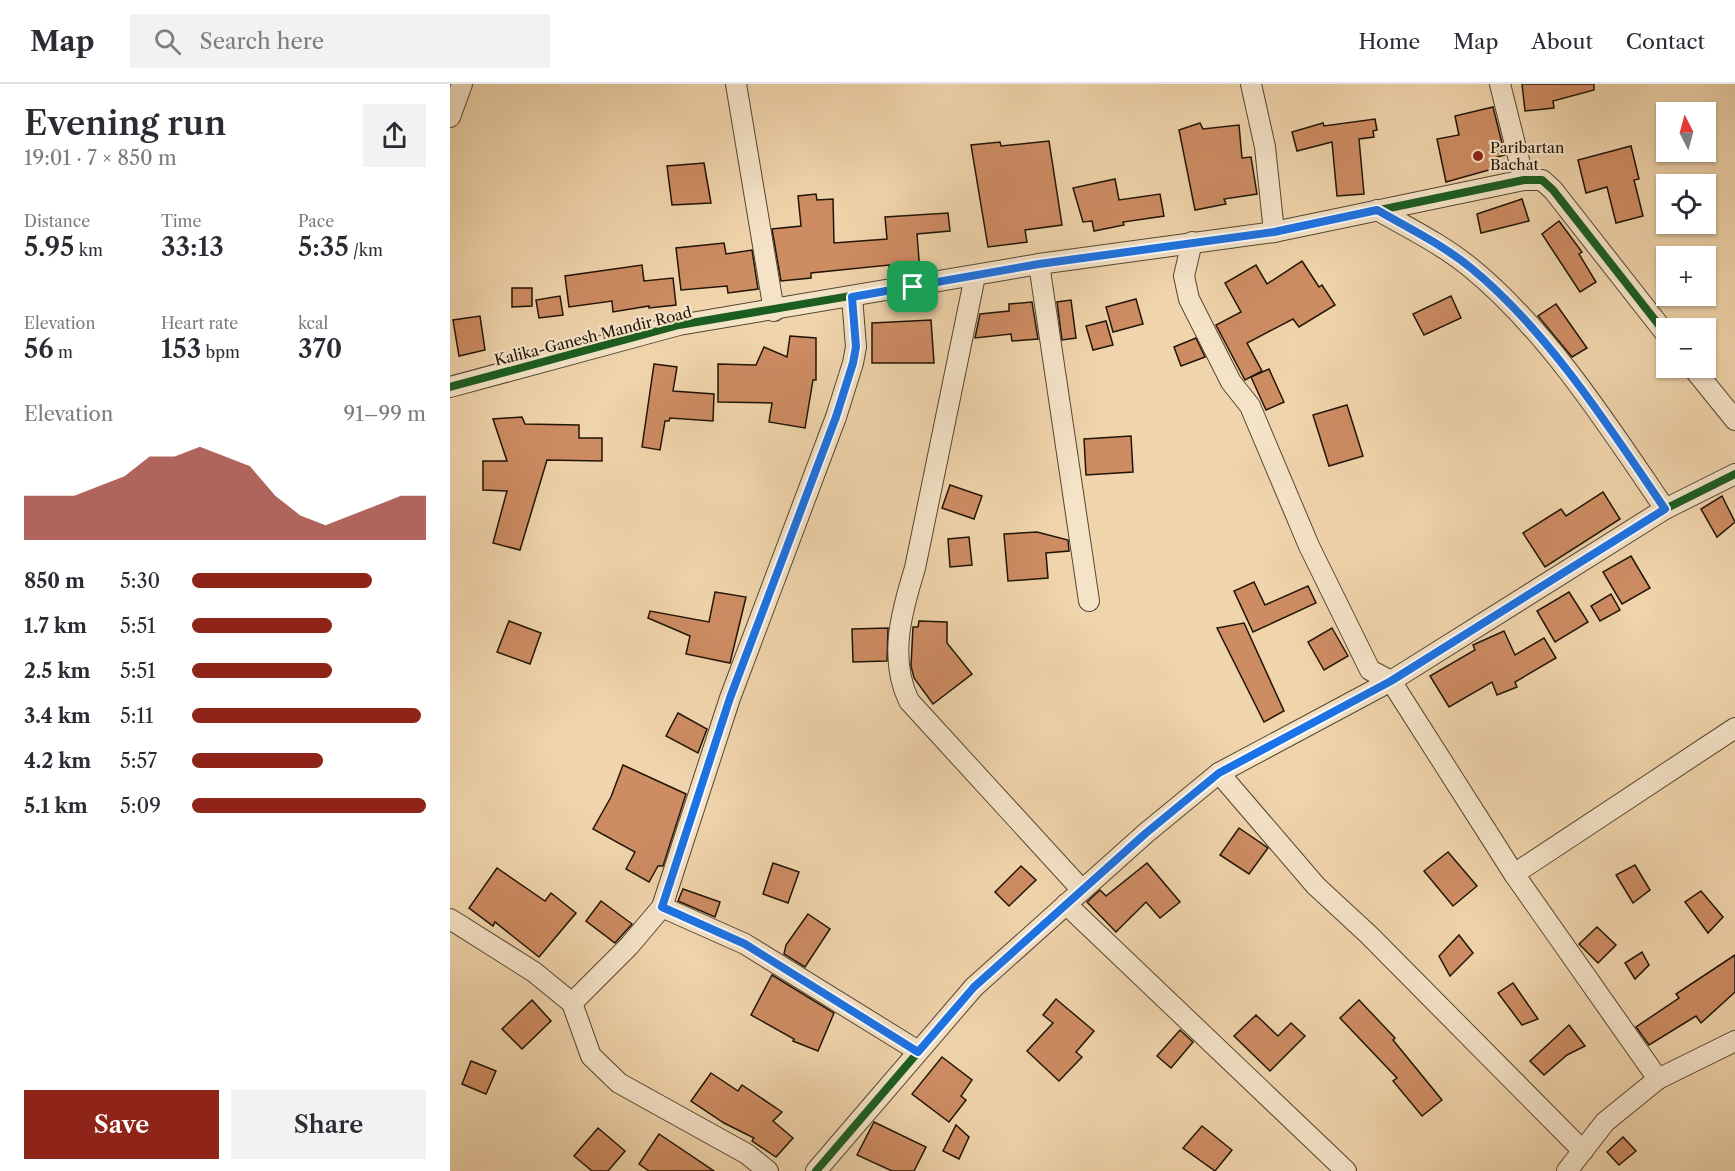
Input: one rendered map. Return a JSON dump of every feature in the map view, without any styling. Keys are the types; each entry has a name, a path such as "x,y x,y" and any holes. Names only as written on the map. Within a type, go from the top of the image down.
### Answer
{"street":[{"path":"450,117 462,84"},
{"path":"736,84 774,311"},
{"path":"1251,84 1265,147 1274,232"},
{"path":"1500,84 1524,180"},
{"name":"Kalika-Ganesh Mandir Road","path":"450,387 679,326 1039,264 1274,232 1524,180 1542,180 1553,190 1656,321"},
{"path":"1377,210 1470,267 1515,310 1595,406 1665,509"},
{"path":"1192,242 1184,276 1189,299 1231,382 1250,406 1309,546 1370,670 1391,681 1514,874 1658,1079"},
{"path":"1039,264 1089,601"},
{"path":"975,276 915,568 901,612 899,681 909,701 1082,890"},
{"path":"572,1003 629,946 662,907 730,698 849,374 856,347 852,297"},
{"path":"1701,378 1735,420"},
{"path":"816,1171 974,987 1082,890 1219,773 1391,681 1665,509 1735,474"},
{"path":"1514,874 1735,728"},
{"path":"1219,773 1317,886 1369,935 1583,1151"},
{"path":"1066,904 1346,1171"},
{"path":"662,907 745,944 918,1052"},
{"path":"450,919 534,972 572,1003 591,1056 619,1083 747,1154 768,1171"},
{"path":"1568,1171 1605,1122 1658,1079 1735,1041"}],"building":[{"path":"1522,84 1594,84 1594,90 1553,101 1554,108 1525,111"},
{"path":"1493,107 1505,155 1494,158 1496,168 1446,182 1437,139 1459,135 1455,116"},
{"path":"1375,119 1377,130 1373,131 1374,137 1359,139 1364,194 1337,196 1332,142 1297,151 1292,132 1323,123 1324,126"},
{"path":"1200,123 1203,129 1239,125 1242,158 1251,157 1257,194 1224,199 1226,204 1195,210 1179,130"},
{"path":"1049,141 1062,225 1025,230 1027,242 988,247 971,145 1000,142 1001,146"},
{"path":"1631,146 1639,179 1634,180 1643,216 1616,223 1607,187 1586,193 1578,160"},
{"path":"704,163 711,203 672,205 667,166"},
{"path":"1115,179 1119,200 1160,194 1164,216 1123,222 1124,225 1094,231 1092,221 1083,222 1073,188"},
{"path":"816,194 817,200 833,199 834,243 887,239 885,217 948,213 950,231 917,234 920,272 890,275 889,265 811,273 811,278 781,281 772,229 801,226 798,196"},
{"path":"1522,199 1529,221 1481,233 1477,214"},
{"path":"1559,221 1582,252 1579,254 1596,282 1580,292 1542,234"},
{"path":"724,243 726,254 752,250 758,289 728,293 727,286 681,290 676,248"},
{"path":"1302,261 1319,287 1322,285 1335,305 1299,327 1293,319 1247,343 1262,371 1245,380 1216,325 1241,312 1225,283 1256,265 1267,284"},
{"path":"642,265 644,281 673,278 676,305 649,308 649,306 613,312 612,301 569,307 565,276"},
{"path":"512,288 532,288 532,306 512,307"},
{"path":"560,296 563,315 539,318 536,300"},
{"path":"1451,296 1461,318 1424,335 1413,314"},
{"path":"1136,299 1143,324 1113,332 1106,307"},
{"path":"1071,300 1076,338 1062,340 1057,302"},
{"path":"1032,302 1038,339 1012,341 1011,334 975,338 980,314 1009,311 1009,304"},
{"path":"1556,304 1587,348 1572,357 1538,316"},
{"path":"480,316 485,350 459,356 453,320"},
{"path":"931,320 934,363 872,363 872,323"},
{"path":"1106,321 1113,345 1093,350 1086,326"},
{"path":"790,336 816,338 816,380 813,380 805,428 769,422 772,403 718,402 718,364 756,365 764,347 787,357"},
{"path":"1196,338 1205,357 1181,366 1174,347"},
{"path":"654,364 677,367 673,391 714,394 713,421 670,418 669,421 665,421 660,450 642,447"},
{"path":"1269,369 1284,402 1266,410 1251,377"},
{"path":"1347,405 1363,456 1329,466 1313,415"},
{"path":"522,417 525,424 579,425 579,438 602,438 602,461 547,460 520,550 493,543 507,491 483,490 483,461 507,461 493,419"},
{"path":"1131,436 1133,472 1086,475 1084,439"},
{"path":"950,485 982,496 974,519 942,508"},
{"path":"1603,492 1620,519 1545,567 1523,533 1561,509 1566,516"},
{"path":"1722,496 1735,522 1717,537 1701,509"},
{"path":"1037,532 1068,540 1069,551 1046,553 1048,578 1008,581 1004,534"},
{"path":"969,537 972,565 950,567 948,539"},
{"path":"1631,556 1650,588 1622,604 1603,572"},
{"path":"1254,582 1265,605 1308,586 1316,603 1253,632 1234,591"},
{"path":"715,592 746,597 730,663 686,654 690,636 648,618 650,611 709,622"},
{"path":"1569,592 1588,622 1555,642 1537,611"},
{"path":"1611,594 1620,610 1600,621 1591,606"},
{"path":"509,621 541,633 530,664 497,652"},
{"path":"919,621 947,622 947,643 972,674 933,704 914,678 911,666 913,627 918,627"},
{"path":"1244,623 1284,711 1264,722 1217,628"},
{"path":"888,628 887,661 853,662 852,629"},
{"path":"1332,628 1348,656 1324,670 1308,642"},
{"path":"1504,631 1515,655 1544,638 1556,658 1515,682 1517,687 1497,695 1492,682 1449,707 1430,676 1475,650 1473,645"},
{"path":"678,713 707,729 698,753 666,736"},
{"path":"623,765 686,794 663,866 658,866 649,882 626,869 635,852 593,829 611,797"},
{"path":"1239,828 1268,848 1249,874 1220,855"},
{"path":"1448,852 1477,886 1453,906 1424,871"},
{"path":"773,863 799,872 788,903 763,894"},
{"path":"1147,863 1180,902 1160,918 1146,902 1116,932 1087,902 1100,890 1106,896"},
{"path":"1635,865 1650,890 1633,903 1616,875"},
{"path":"1021,866 1036,880 1009,906 995,892"},
{"path":"497,868 545,901 551,893 576,913 539,957 495,922 493,926 469,908"},
{"path":"683,889 720,902 715,917 678,901"},
{"path":"1701,891 1723,917 1708,933 1685,902"},
{"path":"601,901 632,924 615,943 586,921"},
{"path":"808,914 830,929 805,967 784,954 786,945"},
{"path":"1597,927 1616,945 1598,963 1579,944"},
{"path":"1459,935 1473,953 1450,976 1439,956"},
{"path":"1642,952 1649,965 1635,979 1625,963"},
{"path":"1735,955 1735,992 1701,1023 1696,1016 1649,1045 1636,1027 1679,998 1676,994"},
{"path":"772,975 834,1013 818,1051 793,1041 794,1039 751,1015"},
{"path":"1513,983 1538,1019 1522,1025 1498,993"},
{"path":"1056,999 1094,1031 1076,1052 1082,1057 1059,1081 1027,1051 1053,1023 1043,1015"},
{"path":"532,1000 551,1021 522,1049 502,1029"},
{"path":"1359,1000 1395,1038 1393,1040 1442,1100 1422,1116 1393,1081 1397,1078 1340,1018"},
{"path":"1256,1015 1278,1036 1291,1023 1305,1036 1270,1071 1234,1036"},
{"path":"1569,1025 1585,1046 1567,1055 1544,1075 1530,1061"},
{"path":"1180,1030 1193,1042 1171,1068 1157,1056"},
{"path":"942,1057 972,1080 961,1096 966,1100 949,1122 912,1094"},
{"path":"471,1061 496,1071 486,1094 462,1084"},
{"path":"711,1073 738,1091 742,1085 782,1112 773,1121 793,1138 776,1157 752,1141 754,1138 724,1123 691,1101"},
{"path":"874,1122 926,1147 914,1171 892,1171 857,1155"},
{"path":"956,1125 969,1137 959,1159 943,1151"},
{"path":"1202,1126 1232,1150 1215,1171 1183,1148"},
{"path":"598,1128 625,1151 608,1171 592,1171 574,1156"},
{"path":"659,1134 714,1171 649,1171 639,1164"},
{"path":"1623,1137 1636,1151 1619,1165 1607,1152"}],"cycle path":[{"path":"450,387 679,325 1039,264 1274,232 1524,180 1542,180 1553,190 1656,321"},
{"path":"816,1171 974,987 1146,833 1219,773 1391,681 1665,509 1735,474"}],"place":[{"name":"Paribartan Bachat","path":"1478,156"}],"route":[{"path":"1377,210 1470,267 1515,310 1595,406 1665,509 1391,681 1219,773 1146,833 974,987 918,1052 745,944 662,907 730,698 836,417 853,363 856,347 852,297 913,287 1039,264 1274,232 1377,210"}]}
